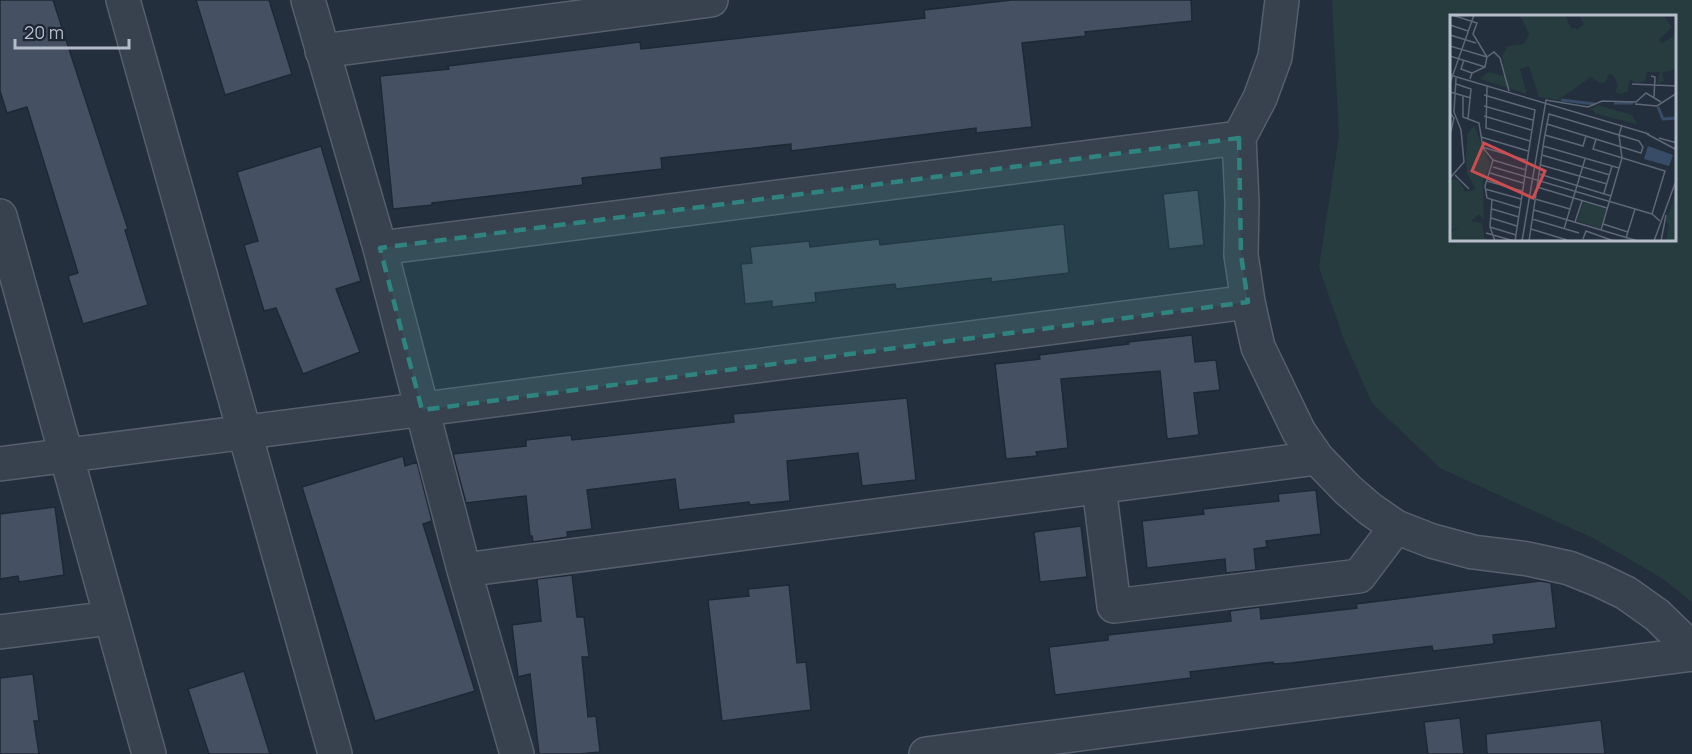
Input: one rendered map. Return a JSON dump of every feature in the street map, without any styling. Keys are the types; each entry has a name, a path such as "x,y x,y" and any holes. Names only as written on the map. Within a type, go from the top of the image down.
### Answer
{"street":[{"path":"123,0 335,754"},
{"path":"308,0 380,248 464,570 517,754"},
{"path":"322,51 711,0"},
{"path":"1282,0 1275,57 1260,98 1239,138 1242,202 1241,255 1258,347 1299,432 1317,458 1363,503 1396,527 1432,541 1473,552 1528,559 1559,566 1599,580 1626,593 1657,615 1692,649"},
{"path":"380,248 1239,138"},
{"path":"0,216 10,292 67,455 149,754"},
{"path":"0,464 1248,302"},
{"path":"464,570 1317,458"},
{"path":"1099,487 1114,606 1359,576 1396,527"},
{"path":"0,632 111,618"},
{"path":"926,754 1692,654"}],"highlighted area":[{"path":"1239,138 1241,255 1248,302 422,410 380,248"}],"green space":[{"path":"1332,0 1692,0 1692,602 1663,579 1595,539 1440,468 1372,403 1344,340 1319,267 1339,136"}],"building":[{"path":"0,0 53,0 128,229 125,230 148,305 83,324 68,276 78,273 27,107 7,113 0,91"},
{"path":"196,0 269,0 292,74 225,95"},
{"path":"1012,0 1191,0 1192,21 1085,32 1086,36 1022,43 1032,127 976,133 976,128 791,151 791,144 661,158 662,169 582,178 583,185 393,209 380,76 449,69 448,66 640,42 641,49 925,18 924,10"},
{"path":"321,146 361,281 336,289 360,352 303,374 276,308 264,311 244,245 258,241 237,172"},
{"path":"1198,190 1204,245 1169,249 1163,194"},
{"path":"1064,224 1069,273 991,282 991,278 896,289 895,284 815,293 816,302 772,307 772,301 745,304 741,264 752,263 750,247 809,241 810,247 879,239 880,245"},
{"path":"1192,335 1195,362 1216,360 1220,390 1194,393 1199,435 1167,439 1160,371 1061,379 1068,448 1036,452 1037,456 1006,459 995,364 1040,359 1039,355"},
{"path":"907,398 916,480 862,486 858,453 787,461 790,501 750,505 749,502 679,510 675,479 587,490 592,529 567,532 568,537 533,542 530,536 526,496 466,503 453,454 526,446 526,440 571,435 572,440 734,422 733,414"},
{"path":"403,456 405,466 417,462 432,521 423,524 475,691 375,721 302,487"},
{"path":"1316,490 1321,534 1266,541 1267,547 1254,549 1256,570 1226,573 1225,559 1147,568 1142,521 1204,514 1203,509 1279,501 1278,494"},
{"path":"55,507 64,575 19,582 18,576 0,579 0,514"},
{"path":"1081,526 1087,577 1040,582 1034,532"},
{"path":"572,575 577,617 584,617 589,657 582,657 588,717 596,716 600,752 539,754 530,674 518,677 512,625 541,621 537,579"},
{"path":"1540,581 1551,583 1556,628 1493,635 1494,644 1433,651 1432,646 1291,663 1274,664 1273,662 1190,672 1191,678 1055,695 1049,647 1108,640 1108,635 1231,621 1230,611 1260,607 1261,619 1357,608 1356,604"},
{"path":"789,585 797,663 806,662 811,710 722,721 708,600 749,596 748,589"},
{"path":"244,671 270,754 209,754 188,689"},
{"path":"33,674 39,721 34,721 39,754 0,754 0,678"},
{"path":"1460,718 1464,754 1428,754 1424,722"},
{"path":"1601,720 1605,754 1487,754 1486,734"}]}
